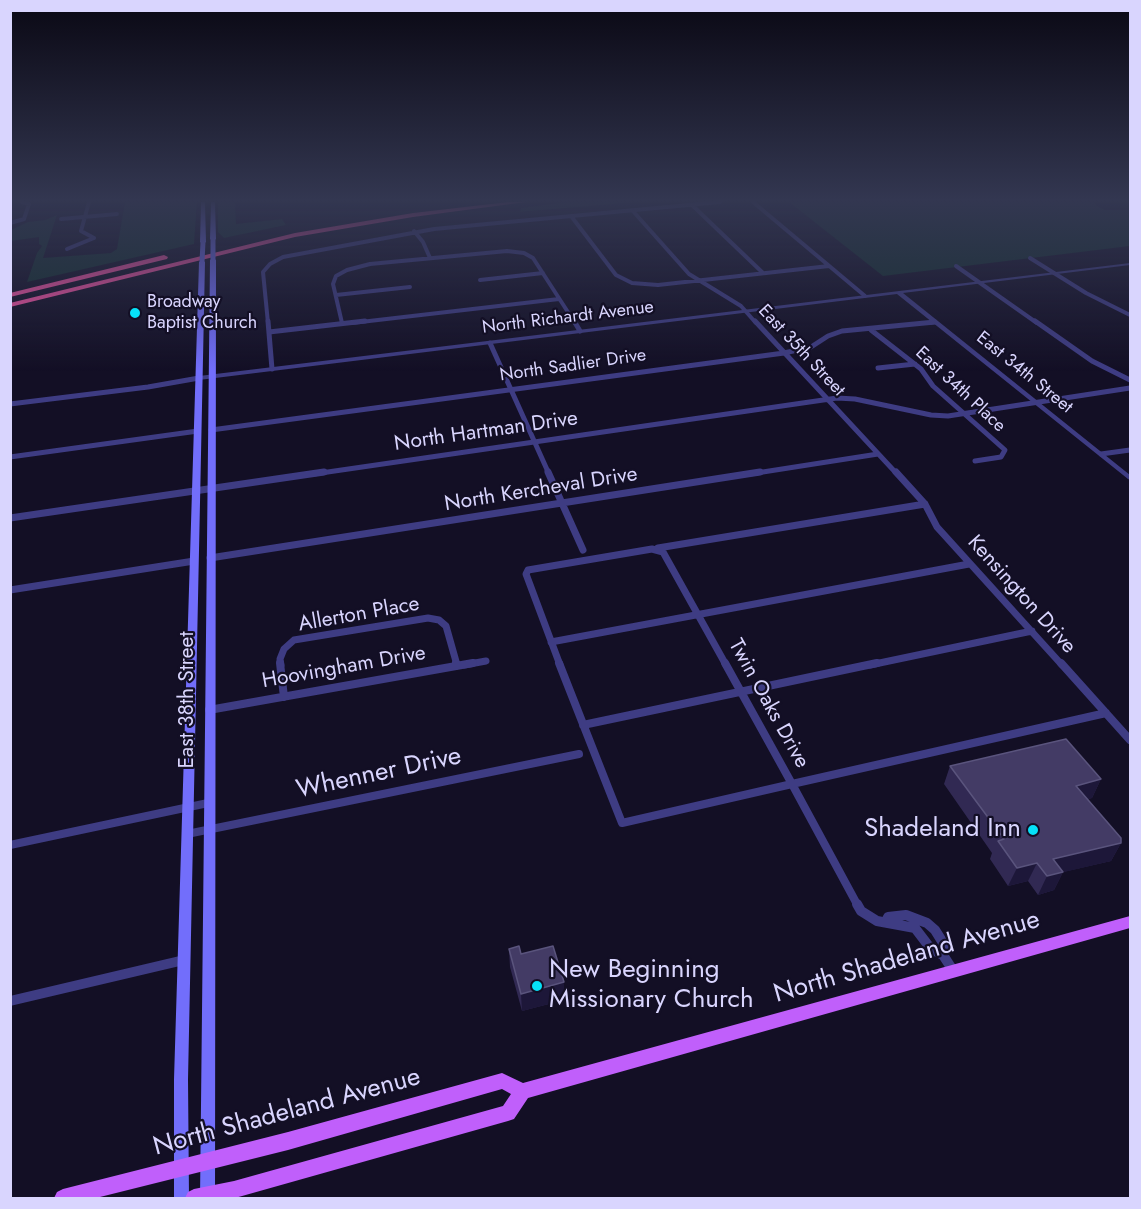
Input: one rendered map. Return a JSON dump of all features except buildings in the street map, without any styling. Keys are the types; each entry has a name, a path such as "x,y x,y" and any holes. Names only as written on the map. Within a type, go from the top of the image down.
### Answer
{"highway":[{"path":"10,294 162,258"},
{"path":"10,305 200,258"}],"main road":[{"name":"East 38th Street","path":"181,1198 184,960 202,258"},
{"name":"East 38th Street","path":"202,1198 207,1162 213,258"},
{"name":"North Shadeland Avenue","path":"63,1198 180,1170 502,1081 523,1091 1131,922"},
{"path":"202,1198 508,1113 523,1091"}],"street":[{"path":"272,369 263,272 267,266 283,258"},
{"path":"342,323 334,278 341,273 365,265 426,258"},
{"path":"533,258 580,332"},
{"path":"603,258 616,275 627,281 655,285 829,266"},
{"name":"East 35th Street","path":"675,258 685,270 728,296 745,311 893,469"},
{"path":"748,258 763,273"},
{"path":"820,258 865,296"},
{"path":"1031,258 1090,295 1131,315"},
{"name":"North Richardt Avenue","path":"10,404 154,387 213,376 1131,264"},
{"path":"956,266 1092,361 1131,381"},
{"path":"480,280 543,273"},
{"path":"336,295 410,287"},
{"name":"East 34th Street","path":"898,292 1131,478"},
{"path":"269,332 559,299"},
{"name":"North Sadlier Drive","path":"211,429 784,353 811,347 828,336 842,331 935,322"},
{"name":"East 34th Place","path":"870,330 915,364 933,386 1005,452 1001,457 975,461"},
{"path":"490,343 583,550"},
{"path":"878,368 915,364"},
{"name":"North Hartman Drive","path":"10,518 828,399 852,398 938,416 965,414 1131,388"},
{"path":"10,457 198,431"},
{"path":"1101,454 1131,450"},
{"name":"North Kercheval Drive","path":"210,558 878,453"},
{"name":"Kensington Drive","path":"893,469 925,504 937,527 969,564 1131,740"},
{"path":"925,504 528,570 526,574 551,642 622,823 1106,713"},
{"name":"Twin Oaks Drive","path":"657,549 663,552 861,910 874,920 893,926 904,925 915,928 931,949 944,955 954,972"},
{"path":"10,590 194,561"},
{"path":"551,642 969,564"},
{"name":"Allerton Place","path":"284,697 280,658 284,649 294,640 428,618 439,620 446,626 457,666"},
{"path":"583,725 1032,632"},
{"name":"Hoovingham Drive","path":"209,710 486,661"},
{"name":"Whenner Drive","path":"187,834 579,754"},
{"path":"10,845 208,803"},
{"path":"10,1001 184,960"}],"green space":[{"path":"35,258 131,258 27,282"},
{"path":"861,258 1028,258 883,276"}],"place":[{"name":"Broadway Baptist Church","path":"135,313"},
{"name":"Shadeland Inn","path":"1033,830"},
{"name":"New Beginning Missionary Church","path":"537,986"}]}
